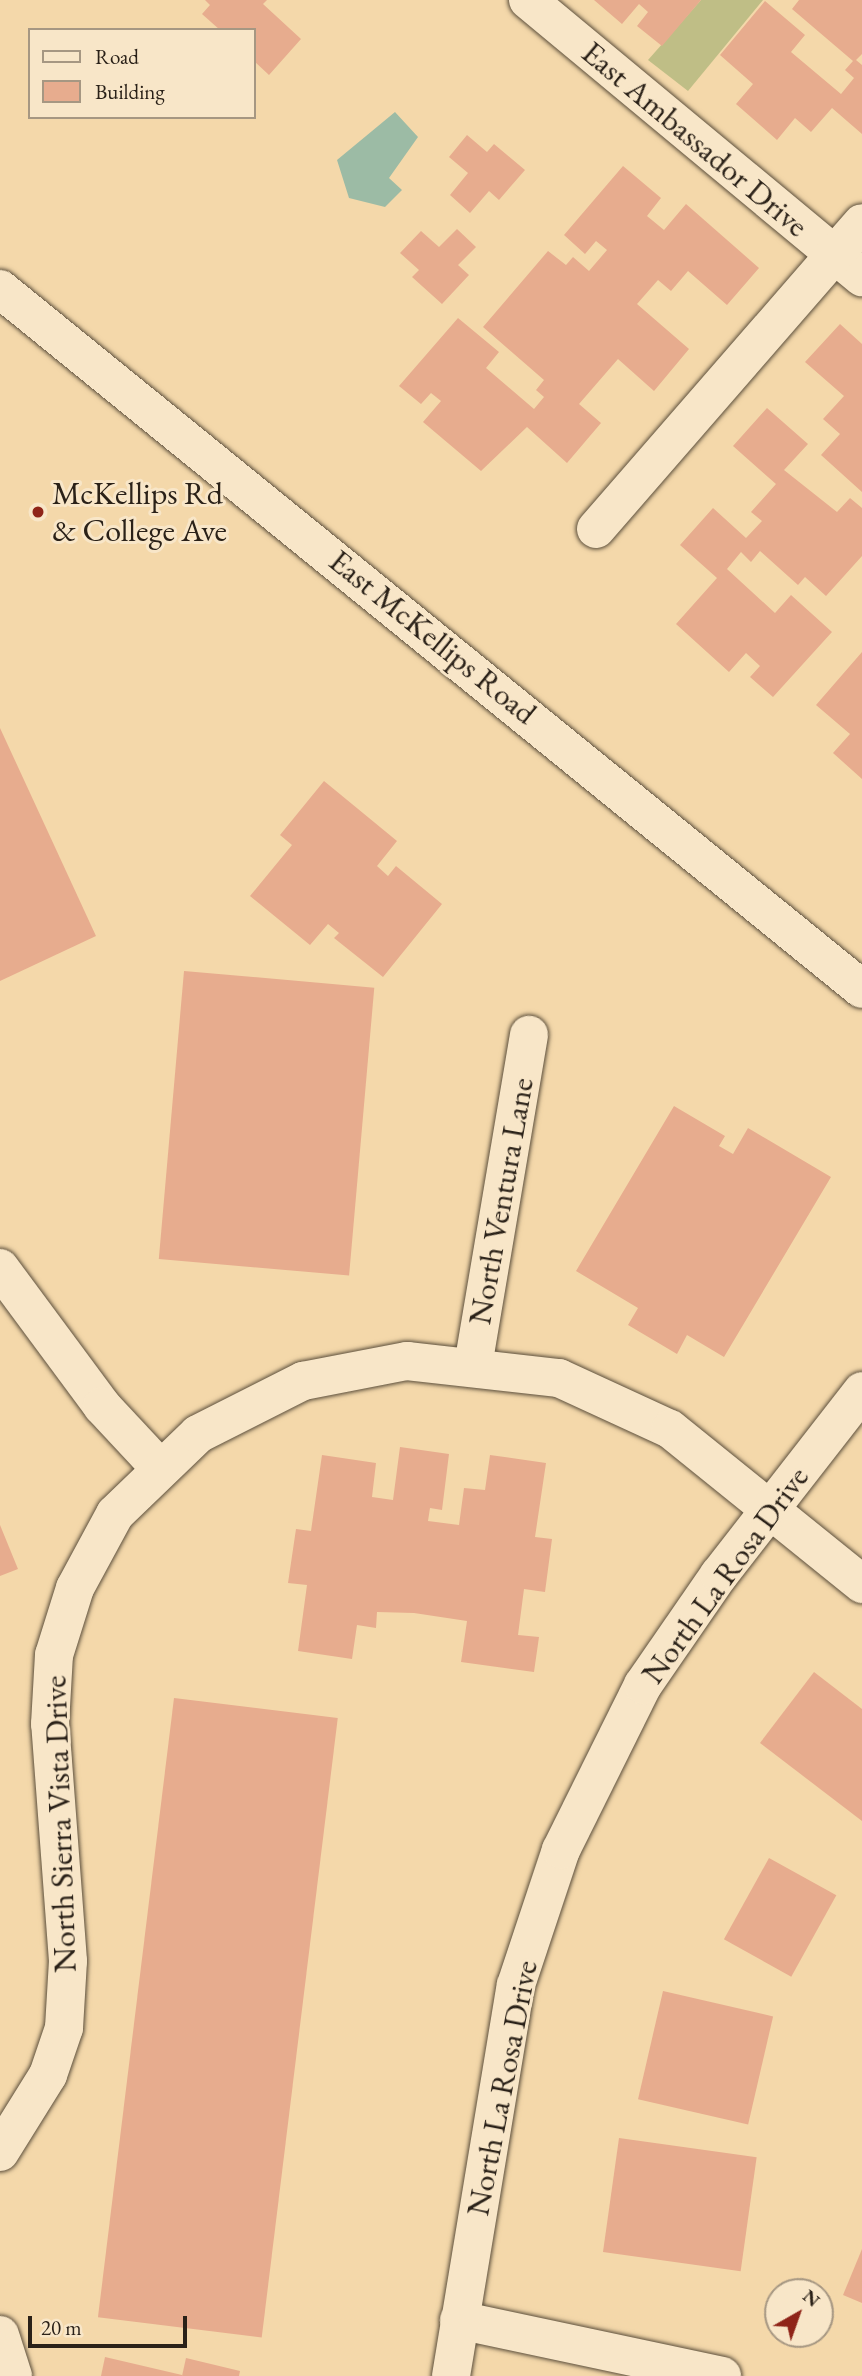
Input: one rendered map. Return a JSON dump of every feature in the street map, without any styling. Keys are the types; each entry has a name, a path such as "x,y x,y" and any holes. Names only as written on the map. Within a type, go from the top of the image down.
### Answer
{"street":[{"name":"East Ambassador Drive","path":"528,0 848,266"},
{"path":"596,529 848,266 862,223"},
{"name":"East McKellips Road","path":"0,289 862,989"},
{"name":"North Ventura Lane","path":"473,1366 529,1035"},
{"path":"0,1268 102,1406 158,1466"},
{"name":"North Sierra Vista Drive","path":"0,2152 48,2075 64,2028 68,1961 50,1724 54,1655 75,1588 115,1514 158,1466 239,1408 303,1381 407,1361 473,1366 559,1378 670,1429 862,1584"},
{"name":"North La Rosa Drive","path":"450,2376 516,1984 561,1850 643,1685 770,1510 862,1391"},
{"path":"459,2320 722,2376"},
{"path":"0,2335 13,2376"}],"shaded area":[{"path":"701,0 763,0 688,91 648,60"},
{"path":"395,112 418,137 389,178 402,190 385,207 349,198 337,160"}],"building":[{"path":"205,0 267,0 263,4 301,39 269,75 256,63 256,28 218,28 202,14 210,5"},
{"path":"594,0 701,0 662,46 637,26 648,12 639,4 622,24"},
{"path":"799,0 862,0 862,54 856,60 862,65 862,134 832,108 811,132 795,118 777,140 736,104 753,84 720,55 765,1 805,35 791,52 841,94 854,78 845,70 853,61 792,9"},
{"path":"467,135 487,152 494,144 525,170 499,200 489,191 470,213 450,195 468,173 449,157"},
{"path":"623,166 661,198 647,216 664,230 686,204 759,268 727,305 688,271 671,291 658,280 637,304 689,349 654,391 618,359 579,404 601,423 567,463 527,427 481,471 423,422 441,401 431,393 421,404 399,386 458,318 499,352 486,368 534,409 544,397 536,390 544,380 483,327 548,251 566,265 573,257 589,271 607,250 596,241 585,254 564,235"},
{"path":"457,229 476,247 458,265 469,275 442,304 412,277 419,270 400,253 421,231 439,247"},
{"path":"840,324 862,344 862,492 821,455 840,434 823,419 844,396 805,362"},
{"path":"767,408 808,444 784,470 837,512 850,498 862,508 862,556 826,596 805,577 798,585 760,551 751,562 741,552 727,569 775,613 791,595 832,632 773,697 750,677 760,666 746,653 729,672 676,624 717,578 680,545 713,508 746,538 762,521 751,512 776,484 733,446"},
{"path":"862,652 862,779 833,753 850,734 816,705"},
{"path":"0,728 96,936 0,981"},
{"path":"324,781 397,841 377,866 388,876 396,866 442,904 383,977 334,938 339,933 328,924 310,945 250,896 292,845 280,835"},
{"path":"184,971 374,988 349,1276 159,1259"},
{"path":"674,1106 725,1136 719,1146 733,1154 748,1128 831,1177 724,1357 687,1335 677,1354 628,1325 638,1308 576,1271"},
{"path":"400,1447 449,1454 442,1510 430,1508 428,1521 459,1525 464,1488 485,1490 490,1455 546,1463 535,1537 552,1539 545,1592 524,1589 518,1635 539,1637 534,1672 461,1662 467,1621 414,1613 377,1612 376,1628 357,1625 352,1659 298,1651 307,1585 288,1583 296,1529 311,1531 322,1455 376,1463 372,1497 393,1500"},
{"path":"0,1525 18,1569 0,1576"},
{"path":"814,1672 862,1709 862,1821 760,1743"},
{"path":"174,1698 338,1718 262,2337 98,2317"},
{"path":"769,1858 836,1895 791,1977 724,1939"},
{"path":"663,1991 773,2016 748,2125 638,2099"},
{"path":"619,2138 757,2157 741,2271 603,2252"},
{"path":"862,2249 862,2303 843,2295"},
{"path":"105,2357 182,2375 182,2376 101,2376"},
{"path":"186,2358 240,2371 239,2376 182,2376"}],"place":[{"name":"McKellips Rd & College Ave","path":"38,512"}]}
